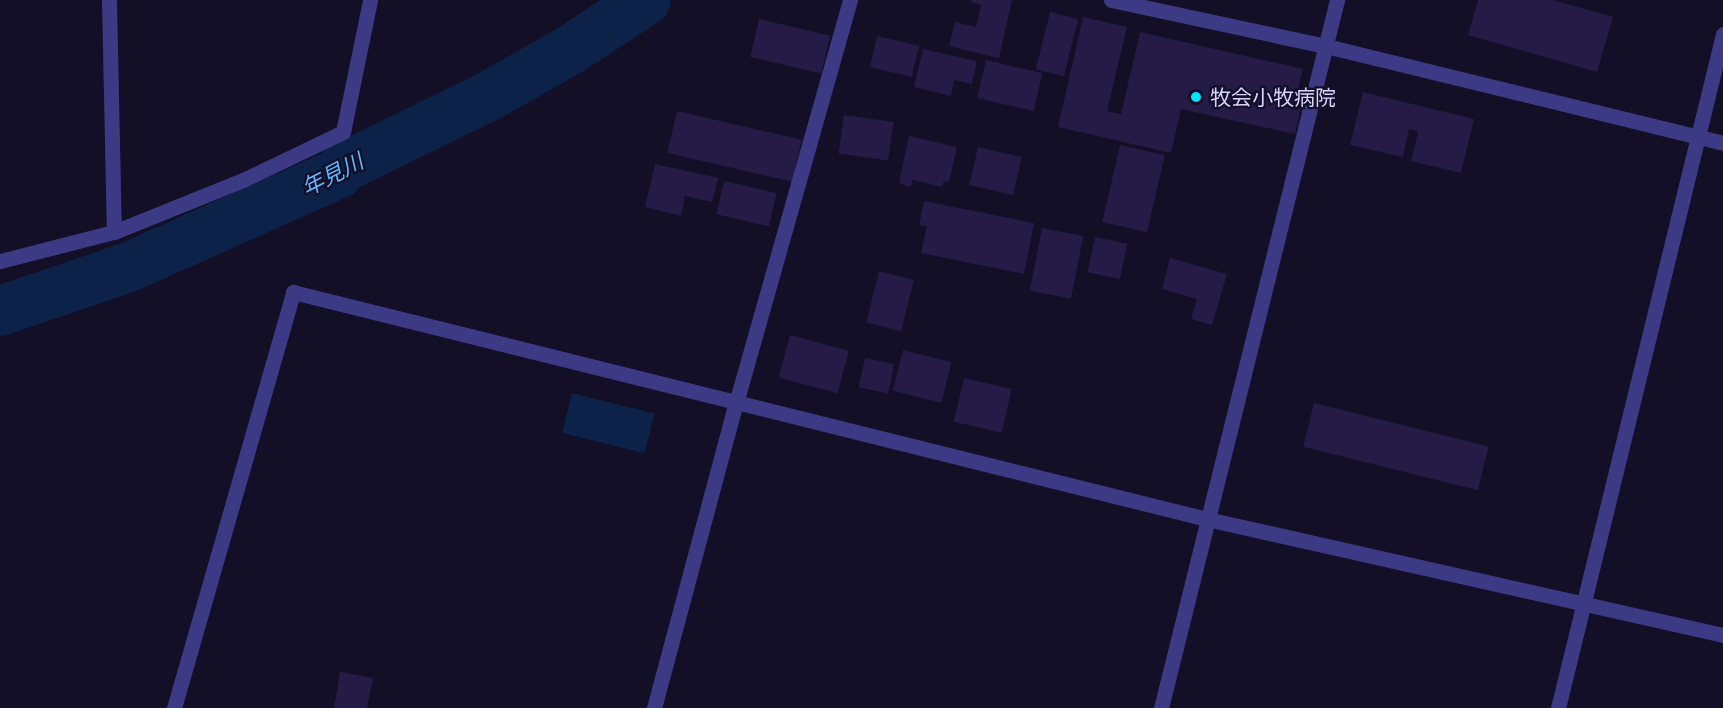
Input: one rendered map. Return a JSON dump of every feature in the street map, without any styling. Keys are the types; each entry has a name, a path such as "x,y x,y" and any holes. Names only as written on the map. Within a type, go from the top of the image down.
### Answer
{"street":[{"path":"109,0 114,232"},
{"path":"0,261 114,232 243,180 343,132 370,0"},
{"path":"654,708 736,403 850,0"},
{"path":"1112,0 1326,46 1723,143"},
{"path":"1161,708 1337,0"},
{"path":"1558,708 1723,34"},
{"path":"174,708 293,292 1207,519 1723,635"}],"water":[{"path":"572,393 654,414 645,453 562,433"}],"building":[{"path":"972,0 1012,0 999,58 949,46 955,22 976,27 981,5 971,2"},
{"path":"1478,0 1553,0 1613,17 1597,72 1468,35"},
{"path":"1050,12 1078,19 1064,76 1036,69"},
{"path":"1083,17 1127,27 1107,111 1121,114 1140,32 1303,69 1297,93 1304,95 1295,134 1181,109 1171,153 1058,127"},
{"path":"759,19 830,35 821,73 750,57"},
{"path":"877,36 919,46 912,77 870,67"},
{"path":"923,49 977,61 972,84 954,80 951,96 914,87"},
{"path":"986,60 1043,73 1034,111 977,98"},
{"path":"1363,92 1474,119 1461,173 1411,161 1418,132 1409,129 1403,157 1350,145"},
{"path":"677,111 802,140 792,182 667,153"},
{"path":"844,115 894,122 888,161 839,154"},
{"path":"909,136 957,147 949,182 944,181 942,187 912,180 911,187 899,183"},
{"path":"1120,145 1165,155 1147,232 1102,222"},
{"path":"978,147 1022,157 1013,195 969,185"},
{"path":"655,164 718,178 712,202 685,196 681,216 645,207"},
{"path":"724,181 777,193 769,226 716,214"},
{"path":"924,201 1034,223 1024,274 921,253 927,226 919,225"},
{"path":"1042,228 1083,236 1071,299 1030,291"},
{"path":"1095,237 1127,244 1120,279 1088,272"},
{"path":"1170,258 1227,274 1212,325 1191,319 1197,299 1162,289"},
{"path":"879,271 914,280 901,331 866,322"},
{"path":"790,335 849,351 838,393 779,378"},
{"path":"903,350 952,362 941,403 893,391"},
{"path":"865,358 894,364 888,394 859,387"},
{"path":"964,378 1012,389 1002,433 954,422"},
{"path":"1314,403 1489,447 1478,490 1303,447"},
{"path":"340,672 373,678 367,708 334,708"}],"waterway":[{"name":"年見川","path":"0,311 129,267 339,173 342,168 489,96 573,48 646,0"}],"place":[{"name":"牧会小牧病院","path":"1196,97"}]}
